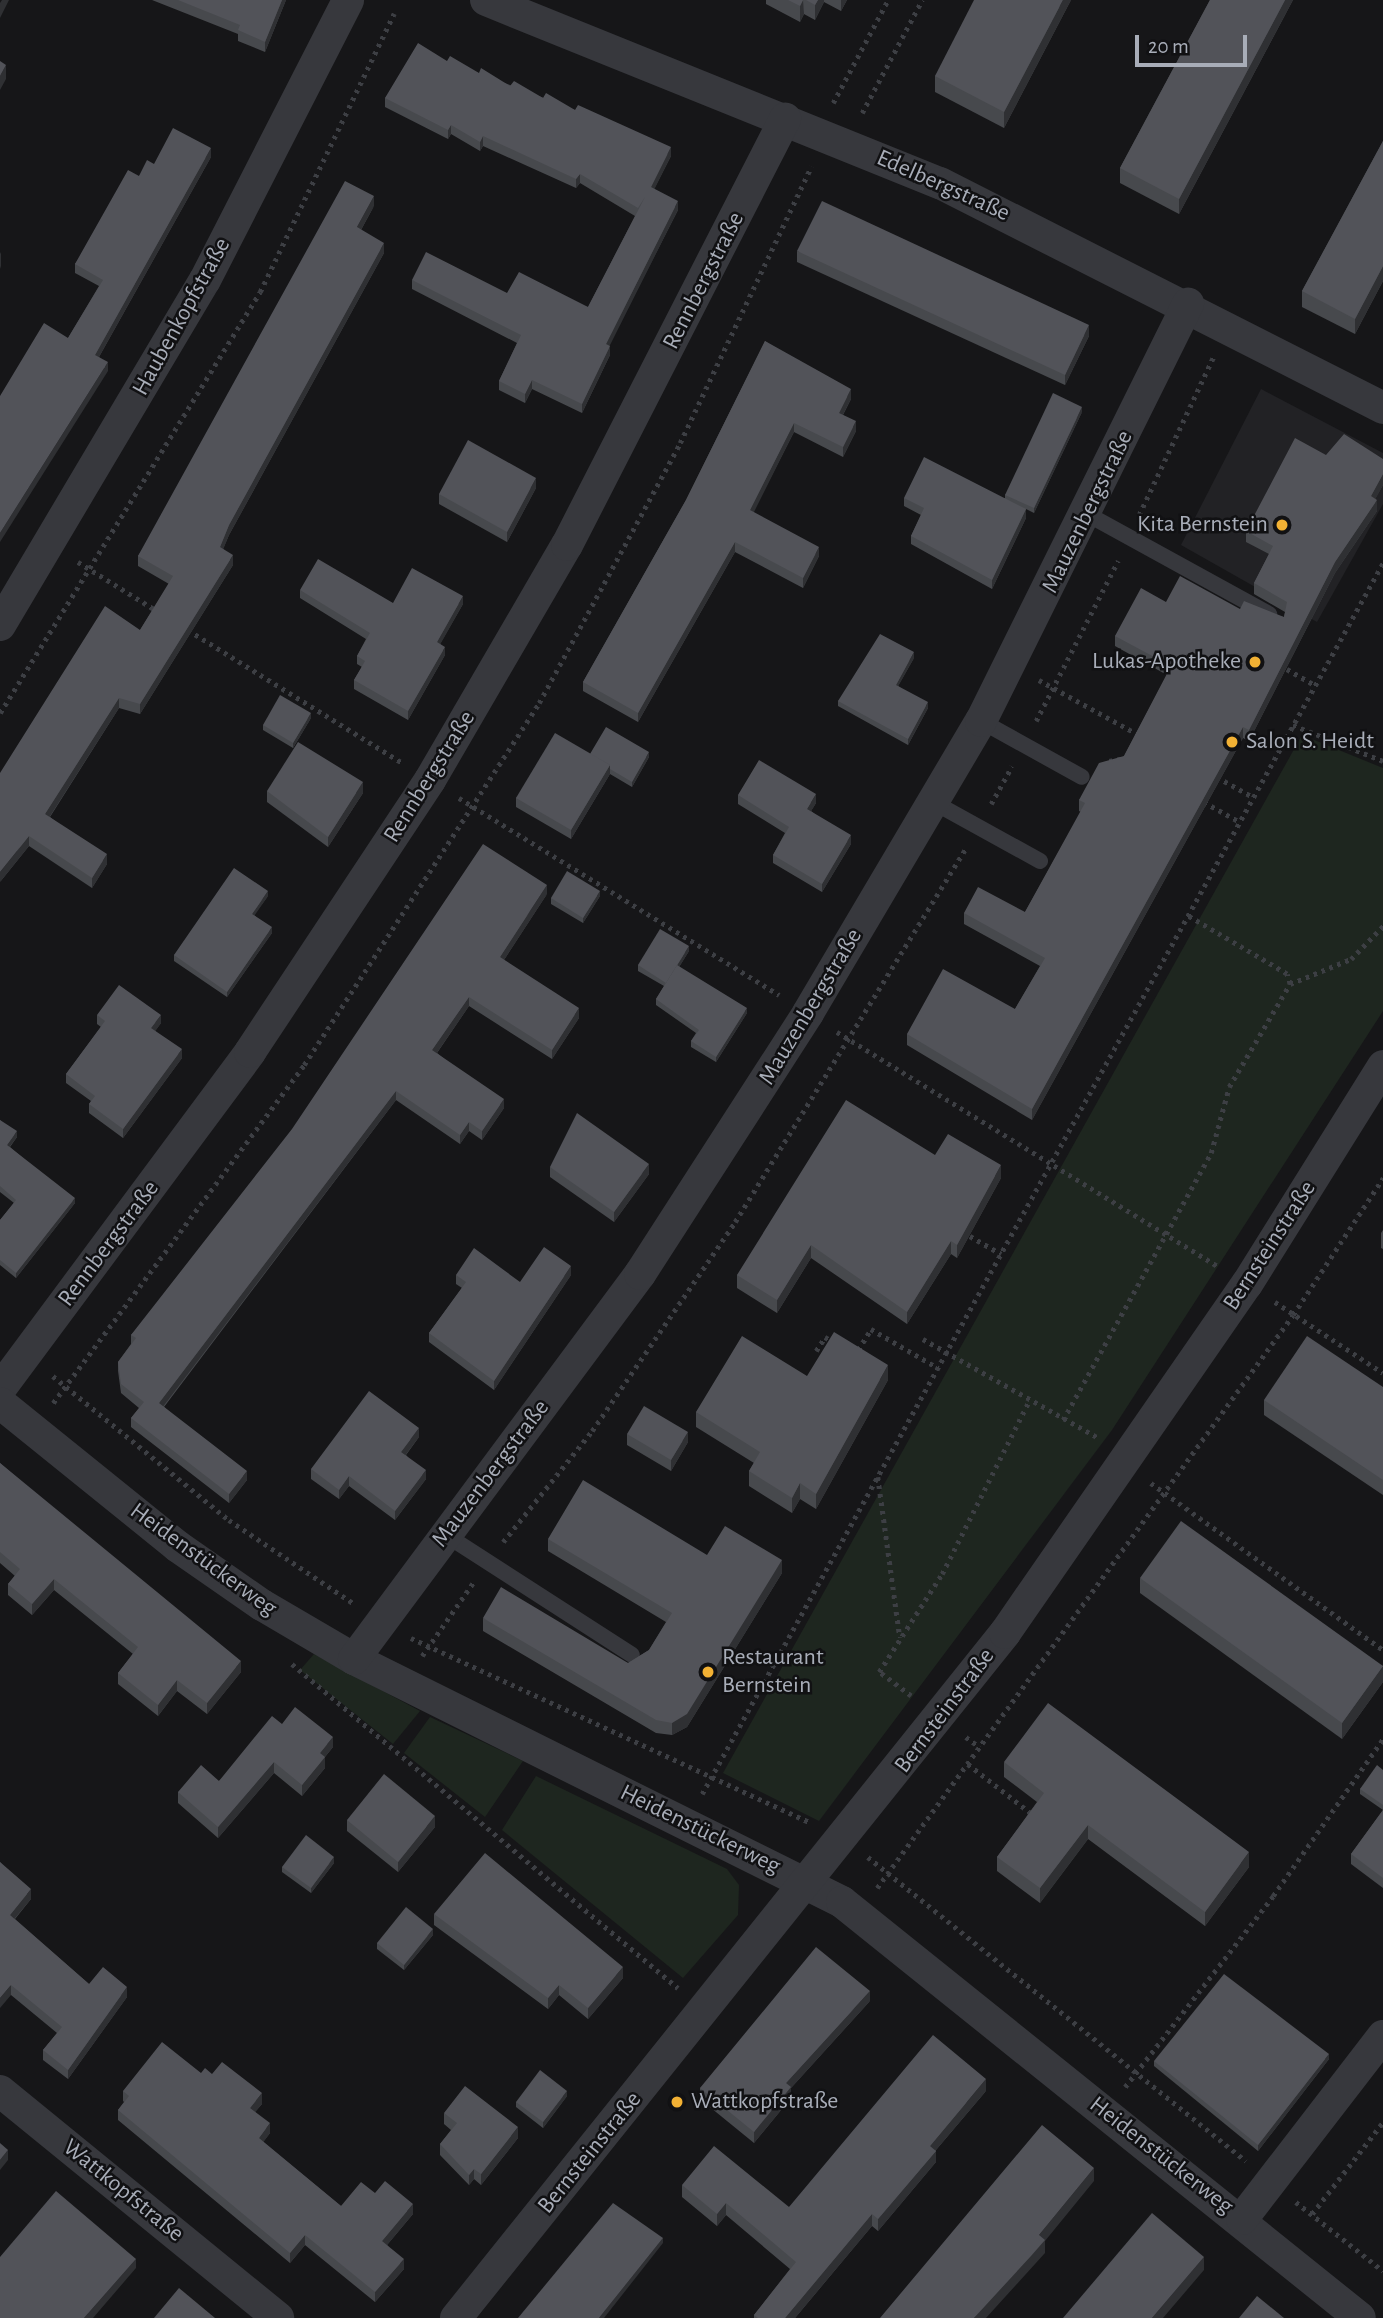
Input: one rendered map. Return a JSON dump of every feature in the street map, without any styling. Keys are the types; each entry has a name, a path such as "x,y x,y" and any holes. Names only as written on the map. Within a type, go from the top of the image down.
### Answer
{"street":[{"name":"Haubenkopfstraße","path":"0,625 51,545 205,279 348,0"},
{"name":"Edelbergstraße","path":"486,0 832,137 1188,304 1383,408"},
{"name":"Rennbergstraße","path":"0,1389 250,1052 430,780 587,509 785,119"},
{"name":"Mauzenbergstraße","path":"354,1659 687,1207 808,1013 935,803 981,721 1087,514 1188,304"},
{"name":"Bernsteinstraße","path":"456,2318 810,1884 940,1717 1247,1284 1383,1066"},
{"name":"Heidenstückerweg","path":"0,1403 177,1546 316,1637 354,1659 810,1884 858,1914 1242,2220 1349,2315"},
{"path":"1242,2220 1383,2036"},
{"name":"Wattkopfstraße","path":"0,2091 278,2318"}],"lane":[{"path":"1087,514 1278,619"},
{"path":"981,721 1082,777"},
{"path":"935,803 1040,861"},
{"path":"446,1535 632,1655"}],"path":[{"path":"832,137 888,0"},
{"path":"832,137 922,0"},
{"path":"0,713 93,571 260,292 394,14"},
{"path":"51,545 163,614"},
{"path":"686,1823 1383,563"},
{"path":"175,621 1247,1284 1383,1373"},
{"path":"1011,665 1153,742"},
{"path":"1287,669 1315,685"},
{"path":"1293,724 1383,761"},
{"path":"1082,777 1120,755 1132,762"},
{"path":"1210,774 1254,797"},
{"path":"1192,795 1240,822"},
{"path":"1188,916 1278,967 1290,984"},
{"path":"1063,1420 1212,1153 1229,1087 1290,984 1351,959 1383,926"},
{"path":"858,1914 1293,1315 1383,1178"},
{"path":"970,1236 1001,1254"},
{"path":"816,1350 825,1337 855,1355 871,1329 938,1368"},
{"path":"923,1339 1063,1420 1124,1460"},
{"path":"940,1717 880,1672 942,1574 1029,1401"},
{"path":"878,1476 900,1639"},
{"path":"1164,1493 1383,1650"},
{"path":"316,1637 289,1667 706,2011"},
{"path":"1104,2112 1273,1896 1383,1739"},
{"path":"968,1764 1039,1819"},
{"path":"845,1839 1138,2071 1383,2271"},
{"path":"1312,2214 1383,2122"}],"shaded area":[{"name":"Kita Bernstein","path":"1261,389 1383,453 1383,504 1317,622 1181,545"},
{"path":"1302,735 1383,768 1383,1011 1112,1430 819,1821 723,1773"},
{"path":"314,1654 420,1711 393,1744 300,1670"},
{"path":"430,1717 523,1761 485,1817 404,1753"},
{"path":"536,1776 727,1869 739,1885 738,1915 683,1978 502,1830"}],"building":[{"path":"178,0 282,0 265,42 238,30 240,25"},
{"path":"788,0 803,0 800,6"},
{"path":"974,0 1063,0 1004,112 935,76"},
{"path":"1210,0 1285,0 1179,199 1120,168"},
{"path":"418,43 447,61 450,56 479,73 481,68 510,86 514,81 543,98 546,93 575,110 578,105 671,147 651,187 678,201 606,344 610,346 582,404 532,380 525,394 499,381 521,335 412,280 426,252 507,293 519,272 588,307 645,197 638,208 580,174 576,179 483,136 480,142 451,125 448,130 385,98"},
{"path":"0,61 6,65 0,76"},
{"path":"173,128 211,148 95,355 108,362 0,533 0,396 44,323 68,338 103,280 75,264 128,170 139,176 147,160 154,164"},
{"path":"1383,141 1383,266 1355,319 1302,291"},
{"path":"345,181 374,196 357,227 384,243 229,525 220,547 233,555 140,704 119,698 45,814 107,854 92,878 29,836 0,872 0,773 105,606 140,630 173,576 138,556"},
{"path":"822,201 1089,325 1065,375 797,251"},
{"path":"765,341 851,389 839,413 856,421 843,447 794,423 750,510 819,547 803,578 735,542 638,713 583,682 686,500"},
{"path":"1053,393 1082,407 1034,508 1005,495"},
{"path":"1344,434 1383,459 1383,474 1371,496 1377,500 1335,562 1249,730 1243,727 1032,1109 907,1034 943,969 1015,1009 1045,958 964,913 978,887 1025,912 1085,803 1079,800 1099,763 1124,756 1171,666 1115,636 1141,588 1166,602 1180,576 1240,609 1244,601 1284,617 1287,602 1254,583 1273,546 1246,531 1295,438 1326,455"},
{"path":"468,440 536,478 507,532 439,494"},
{"path":"924,457 1026,509 992,580 911,536 924,508 904,498"},
{"path":"318,559 393,603 412,568 463,596 437,642 445,647 408,711 354,680 365,661 357,656 370,633 300,590"},
{"path":"880,634 914,652 896,685 928,702 908,739 838,701"},
{"path":"280,695 311,713 293,743 263,725"},
{"path":"606,727 649,752 632,782 590,754"},
{"path":"555,733 610,765 571,830 516,798"},
{"path":"298,742 363,782 328,837 267,791"},
{"path":"759,760 816,794 807,809 851,835 822,884 773,855 789,827 738,795"},
{"path":"483,844 547,885 500,957 579,1008 552,1050 469,997 432,1050 504,1099 482,1131 469,1122 460,1135 396,1091 159,1403 247,1471 229,1494 131,1418 144,1402 121,1384 118,1362 136,1338 131,1335 292,1129"},
{"path":"234,868 268,891 252,914 272,927 227,992 174,955"},
{"path":"567,871 600,891 583,918 551,898"},
{"path":"660,929 689,946 666,983 638,965"},
{"path":"677,965 747,1008 716,1057 691,1041 699,1030 656,999"},
{"path":"119,985 161,1015 151,1028 182,1049 123,1129 89,1104 95,1096 66,1074 105,1021 97,1015"},
{"path":"846,1100 935,1155 948,1134 1001,1165 957,1245 951,1241 907,1312 811,1245 777,1300 737,1275"},
{"path":"577,1113 649,1164 614,1212 550,1167"},
{"path":"0,1120 17,1131 7,1145 75,1198 16,1273 0,1260 0,1220 16,1200 0,1186"},
{"path":"544,1247 571,1266 494,1381 429,1333 466,1282 456,1275 474,1248 520,1282"},
{"path":"834,1332 888,1365 816,1494 800,1483 792,1498 749,1471 760,1452 696,1412 742,1336 807,1376"},
{"path":"1307,1336 1383,1387 1383,1480 1264,1400"},
{"path":"369,1391 419,1428 401,1452 426,1470 395,1511 349,1476 339,1490 311,1469"},
{"path":"644,1406 688,1432 671,1460 627,1434"},
{"path":"0,1463 241,1661 207,1703 177,1680 158,1705 118,1673 138,1647 54,1579 32,1604 8,1584 20,1569 0,1552"},
{"path":"583,1480 707,1555 725,1526 782,1560 687,1714 672,1723 656,1720 483,1618 501,1587 628,1663 649,1650 672,1613 548,1539"},
{"path":"1181,1521 1383,1666 1342,1723 1140,1578"},
{"path":"1048,1703 1249,1852 1205,1912 1088,1825 1040,1888 997,1857 1044,1793 1004,1762"},
{"path":"295,1707 333,1737 320,1753 325,1757 302,1785 274,1762 218,1827 178,1792 201,1765 219,1781 272,1716 282,1724"},
{"path":"1377,1765 1383,1770 1383,1805 1360,1789"},
{"path":"384,1774 435,1816 398,1862 347,1820"},
{"path":"1383,1810 1383,1878 1351,1854"},
{"path":"306,1835 334,1857 311,1888 282,1867"},
{"path":"485,1853 623,1967 588,2008 559,1985 548,1998 434,1914"},
{"path":"0,1862 31,1889 10,1915 89,1984 103,1967 127,1987 68,2070 43,2050 62,2027 11,1985 0,1998"},
{"path":"406,1907 433,1929 404,1965 377,1943"},
{"path":"816,1947 870,1991 786,2083 791,2087 754,2132 700,2088"},
{"path":"1224,1974 1329,2054 1258,2145 1154,2061"},
{"path":"933,2035 986,2079 930,2146 936,2151 878,2219 872,2214 785,2318 758,2318 754,2315 796,2262 726,2203 717,2214 682,2185 714,2146 789,2207"},
{"path":"162,2042 201,2073 205,2068 212,2074 222,2062 262,2093 250,2108 270,2123 259,2138 341,2206 361,2182 375,2193 385,2181 413,2204 382,2241 404,2259 375,2292 305,2235 290,2253 118,2110 129,2096 123,2091"},
{"path":"540,2070 567,2091 543,2122 516,2102"},
{"path":"465,2086 518,2127 481,2174 474,2169 469,2175 440,2144 457,2123 444,2113"},
{"path":"1042,2125 1094,2168 1039,2235 1045,2240 974,2318 880,2318"},
{"path":"0,2143 8,2150 0,2160"},
{"path":"56,2191 136,2259 84,2318 0,2318 0,2257"},
{"path":"613,2203 663,2238 599,2318 518,2318"},
{"path":"1152,2213 1204,2257 1152,2318 1063,2318"},
{"path":"179,2288 215,2318 154,2318"},
{"path":"1257,2296 1284,2318 1239,2318"}],"place":[{"name":"Kita Bernstein","path":"1282,525"},
{"name":"Lukas-Apotheke","path":"1255,662"},
{"name":"Salon S. Heidt","path":"1232,742"},
{"name":"Restaurant Bernstein","path":"708,1672"},
{"name":"Wattkopfstraße","path":"677,2102"}]}
